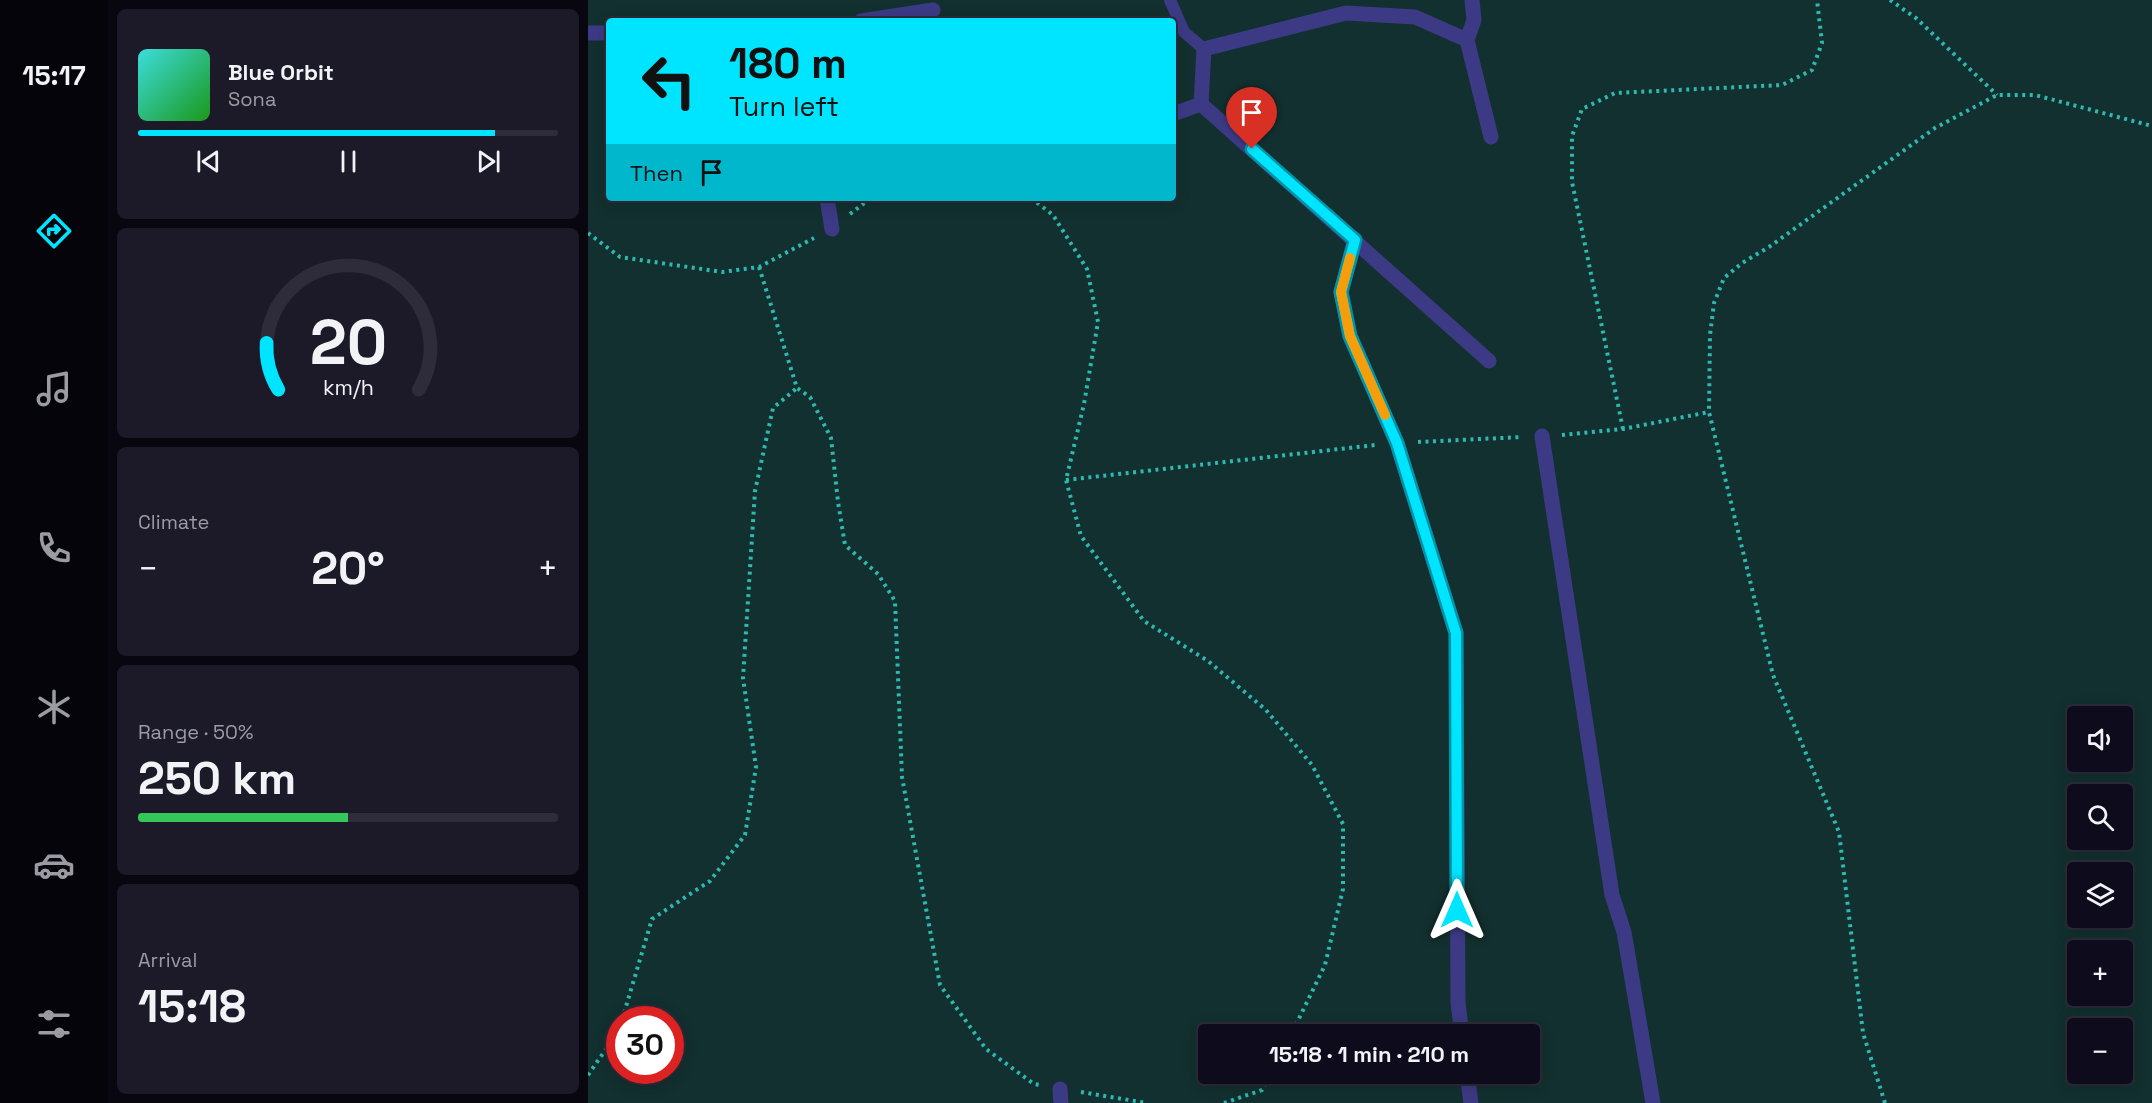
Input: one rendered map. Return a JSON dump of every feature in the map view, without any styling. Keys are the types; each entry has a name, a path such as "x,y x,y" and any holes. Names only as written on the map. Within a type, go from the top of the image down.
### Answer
{"street":[{"path":"1472,0 1474,20 1467,40 1491,137"},
{"path":"881,18 933,10"},
{"path":"1201,104 1204,49 1346,13 1415,17 1467,40"},
{"path":"588,33 606,33"},
{"path":"1176,113 1201,104"},
{"path":"1201,104 1489,361"},
{"path":"827,201 832,229"},
{"path":"1355,240 1341,292 1350,336 1397,443 1456,633 1458,1003 1461,1024"},
{"path":"1542,436 1612,895 1624,932 1653,1103"},
{"path":"1468,1084 1471,1103"}],"lane":[{"path":"1170,0 1184,32 1204,49"}],"path":[{"path":"1623,429 1572,182 1572,136 1582,109 1615,93 1782,85 1812,70 1822,43 1817,0"},
{"path":"1890,0 1916,18 1997,95"},
{"path":"1885,1103 1863,1033 1839,832 1773,675 1709,412 1710,335 1714,303 1724,278 1742,263 1769,247 1935,128 1997,95 2035,95 2152,126"},
{"path":"588,233 620,257 722,272 759,267 832,229 867,201"},
{"path":"1035,201 1053,215 1087,269 1098,322 1084,404 1066,480 1081,536 1144,621 1208,661 1266,710 1312,765 1343,824 1343,889 1325,965 1296,1024"},
{"path":"759,267 797,388 810,397 831,438 845,545 878,574 895,601 902,777 940,985 986,1049 1034,1084 1060,1096 1147,1103"},
{"path":"626,1006 652,919 710,881 745,835 756,766 743,678 755,491 773,408 797,388"},
{"path":"588,1075 606,1049"},
{"path":"1224,1103 1262,1089 1265,1084"}],"green space":[{"path":"588,0 2152,0 2152,1103 588,1103"}],"slow traffic":[{"path":"1350,258 1341,292 1350,336 1385,415"}],"route":[{"path":"1252,149 1355,240 1341,292 1350,336 1397,443 1456,633 1457,910"}]}
